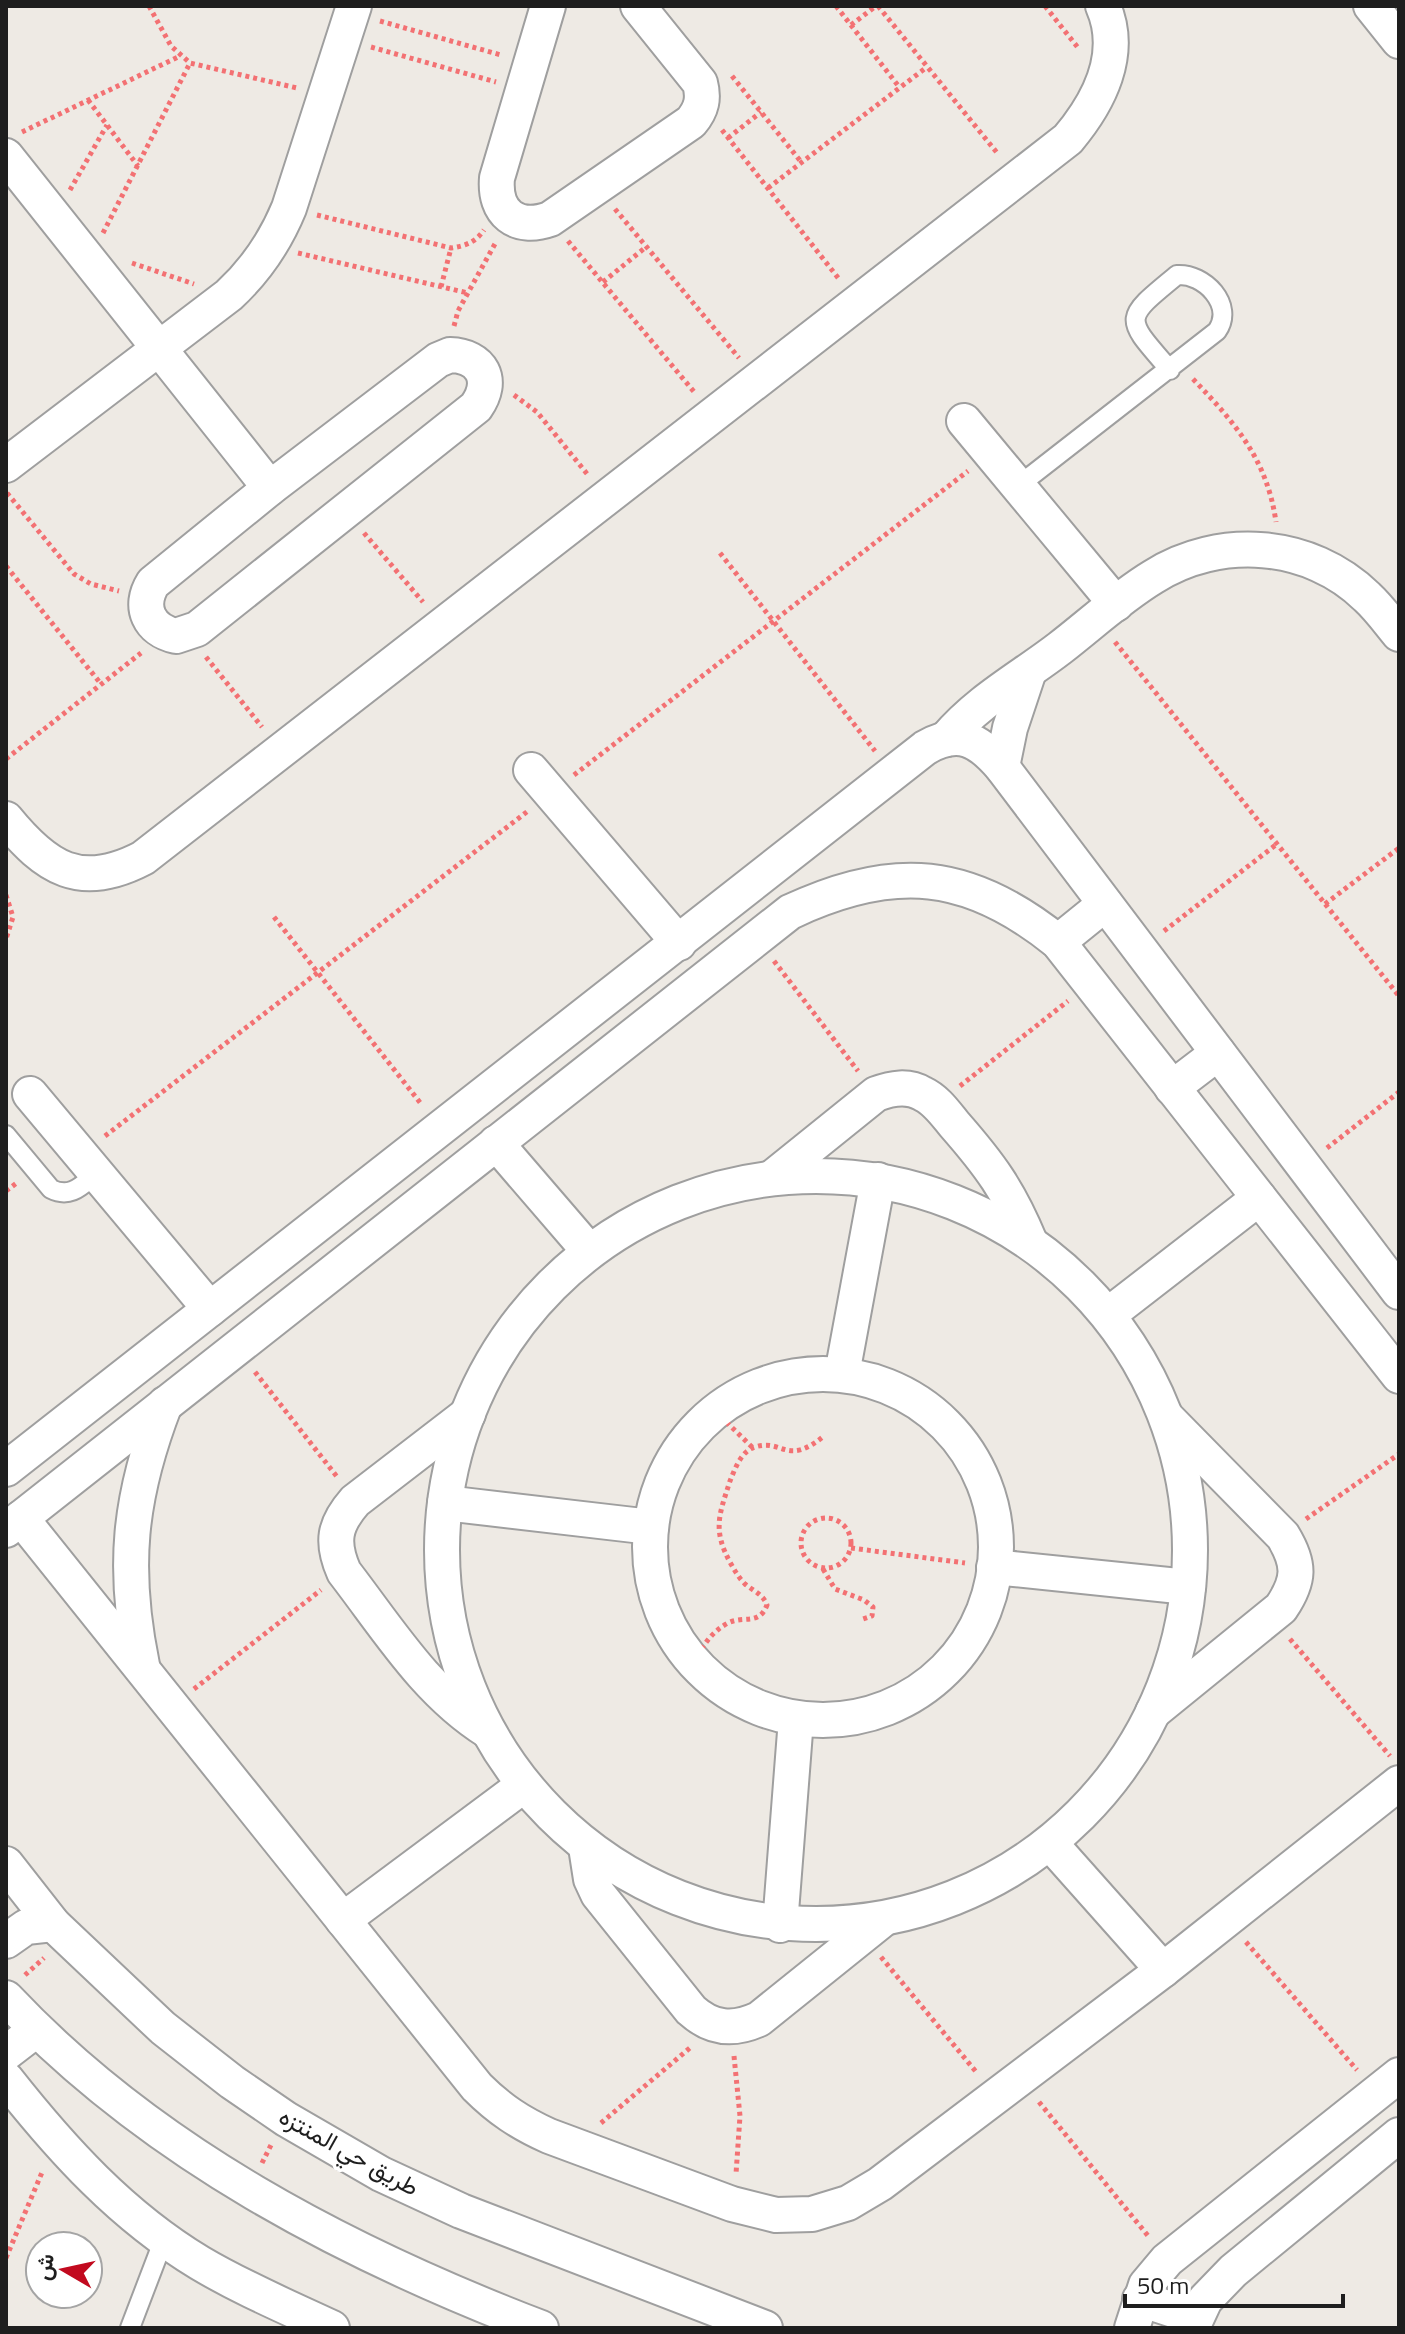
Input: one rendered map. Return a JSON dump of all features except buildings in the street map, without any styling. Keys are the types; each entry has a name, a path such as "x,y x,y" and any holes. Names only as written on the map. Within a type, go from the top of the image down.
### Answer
{"street":[{"path":"548,6 497,178 496,193 505,211 522,223 536,224 550,219 691,122 702,104 702,93 695,74 638,6"},
{"path":"6,819 39,856 59,867 80,873 102,874 143,858 1068,139 1091,112 1105,81 1110,46 1103,6"},
{"path":"1371,6 1399,41"},
{"path":"6,465 229,295 252,273 271,247 289,208 350,20"},
{"path":"13,145 55,218 91,255 159,349 270,488"},
{"path":"450,355 463,355 475,362 483,372 486,385 476,407 346,511 176,634 150,621 146,612 148,591 153,583 270,488 438,360 450,355"},
{"path":"964,421 1018,486 1106,612"},
{"path":"946,739 984,700 1029,671 1153,577 1190,558 1231,549 1274,550 1308,559 1340,575 1367,597 1399,634"},
{"path":"1002,767 1015,709 1029,671"},
{"path":"6,1469 925,748 946,739 962,738 976,742 1002,767 1399,1292"},
{"path":"531,770 679,943"},
{"path":"761,878 790,912"},
{"path":"1399,1376 1058,942 1026,916 990,897 950,885 909,880 868,883 841,890 790,912 14,1524 143,1670 477,2087 498,2108 522,2124 574,2146 732,2204 776,2215 812,2214 848,2203 880,2184 1163,1970 1399,1783"},
{"path":"1058,942 1105,904"},
{"path":"559,1037 589,1071"},
{"path":"1172,1088 1218,1053"},
{"path":"773,1177 876,1094 892,1088 908,1088 924,1094 937,1104 991,1166 1013,1203 1030,1242"},
{"path":"30,1094 210,1309"},
{"path":"496,1143 589,1251"},
{"path":"586,1847 589,1871 598,1894 691,2010 702,2020 722,2027 744,2026 759,2019 872,1928 941,1904 998,1878 1050,1843 1091,1804 1117,1772 1153,1712 1176,1651 1188,1587 1189,1530 1181,1472 1165,1416 1140,1363 1108,1315 1071,1276 1030,1242 970,1209 932,1193 878,1180 826,1175 773,1177 708,1191 646,1216 589,1251 551,1285 517,1324 489,1368 468,1414 454,1458 445,1503 442,1562 448,1621 464,1678 488,1731 524,1785 553,1818 586,1847 630,1877 677,1900 728,1916 780,1925 872,1928"},
{"path":"842,1374 878,1180"},
{"path":"1108,1315 1259,1198"},
{"path":"308,1235 336,1270"},
{"path":"1326,1283 1369,1252"},
{"path":"815,1373 842,1374 869,1379 906,1395 940,1418 958,1438 974,1461 992,1512 996,1539 994,1567 980,1621 948,1667 927,1685 904,1700 878,1711 851,1718 796,1719 767,1712 740,1700 694,1663 663,1614 654,1586 650,1556 651,1527 656,1500 666,1475 687,1440 715,1411 762,1384 815,1373"},
{"path":"143,1670 134,1625 130,1580 131,1535 149,1446 166,1404"},
{"path":"468,1414 355,1501 342,1516 336,1534 336,1554 344,1572 429,1683 467,1718 488,1731"},
{"path":"1153,1712 1281,1608 1292,1592 1296,1572 1293,1553 1283,1536 1165,1416"},
{"path":"445,1503 651,1527"},
{"path":"994,1567 1188,1587"},
{"path":"780,1925 796,1719"},
{"path":"343,1920 524,1785"},
{"path":"1050,1843 1163,1970"},
{"name":"طريق حي المنتزه","path":"6,1864 60,1931 163,2028 286,2119 381,2174 461,2211 765,2328"},
{"path":"6,1941 26,1927 60,1931"},
{"path":"11,1990 36,2030 137,2115 248,2188 380,2261 541,2328"},
{"path":"6,2053 36,2030"},
{"path":"6,2079 20,2114 63,2149 105,2192 164,2239 234,2282 332,2328"},
{"path":"1350,2114 1390,2143 1233,2271 1205,2300 1193,2323 1136,2313 1155,2271 1167,2260 1350,2114 1388,2084"}],"lane":[{"path":"1018,486 1174,366 1217,331 1223,323 1222,305 1201,280 1185,275 1177,275 1140,306 1136,314 1138,333 1174,366"},
{"path":"6,1135 51,1189 58,1193 74,1192 97,1173"},
{"path":"130,2328 164,2239"}],"path":[{"path":"149,6 171,46 190,63 325,95"},
{"path":"836,6 900,88"},
{"path":"851,25 877,6 1017,178"},
{"path":"1045,6 1105,81"},
{"path":"350,20 527,77"},
{"path":"350,20 527,77"},
{"path":"13,145 88,100 180,56"},
{"path":"190,63 91,255 229,295"},
{"path":"724,65 802,163"},
{"path":"768,188 927,67"},
{"path":"88,100 138,166"},
{"path":"702,104 857,303"},
{"path":"728,138 761,112"},
{"path":"55,218 107,125"},
{"path":"596,187 757,380"},
{"path":"289,208 451,248 465,246 479,238 505,211"},
{"path":"450,355 454,325 505,211"},
{"path":"550,219 713,415"},
{"path":"271,247 468,293"},
{"path":"603,282 646,247"},
{"path":"441,287 451,248"},
{"path":"1174,366 1228,416 1246,439 1271,492 1276,521 1274,550"},
{"path":"486,385 513,394 537,412 607,497"},
{"path":"6,493 74,574 109,590 129,593 148,591"},
{"path":"346,511 442,625"},
{"path":"720,553 893,774"},
{"path":"6,566 101,684"},
{"path":"1106,612 1277,844 1399,996"},
{"path":"6,759 101,684 176,634 281,751"},
{"path":"1140,950 1277,844"},
{"path":"1325,904 1399,848"},
{"path":"6,895 13,917 6,939"},
{"path":"274,917 442,1129"},
{"path":"756,939 876,1094"},
{"path":"937,1104 1091,983"},
{"path":"1304,1166 1399,1092"},
{"path":"236,1348 355,1501"},
{"path":"715,1411 752,1447"},
{"path":"694,1663 704,1644 718,1630 733,1621 757,1619 767,1605 765,1599 738,1576 719,1536 721,1507 737,1464 752,1447 796,1452 807,1449 824,1436"},
{"path":"1283,1536 1399,1454"},
{"path":"829,1517 847,1528 851,1548 841,1563 823,1569 813,1566 801,1550 803,1530 810,1522 829,1517"},
{"path":"851,1548 994,1567"},
{"path":"823,1569 835,1589 864,1600 873,1607 872,1616 863,1619"},
{"path":"172,1706 344,1572"},
{"path":"1271,1617 1399,1766"},
{"path":"1227,1920 1388,2084"},
{"path":"872,1928 1008,2087 1167,2260"},
{"path":"11,1990 60,1931"},
{"path":"574,2146 722,2027 737,2071 740,2116 732,2204"},
{"path":"248,2188 286,2119"},
{"path":"6,2258 39,2178 49,2160 63,2149"}]}
